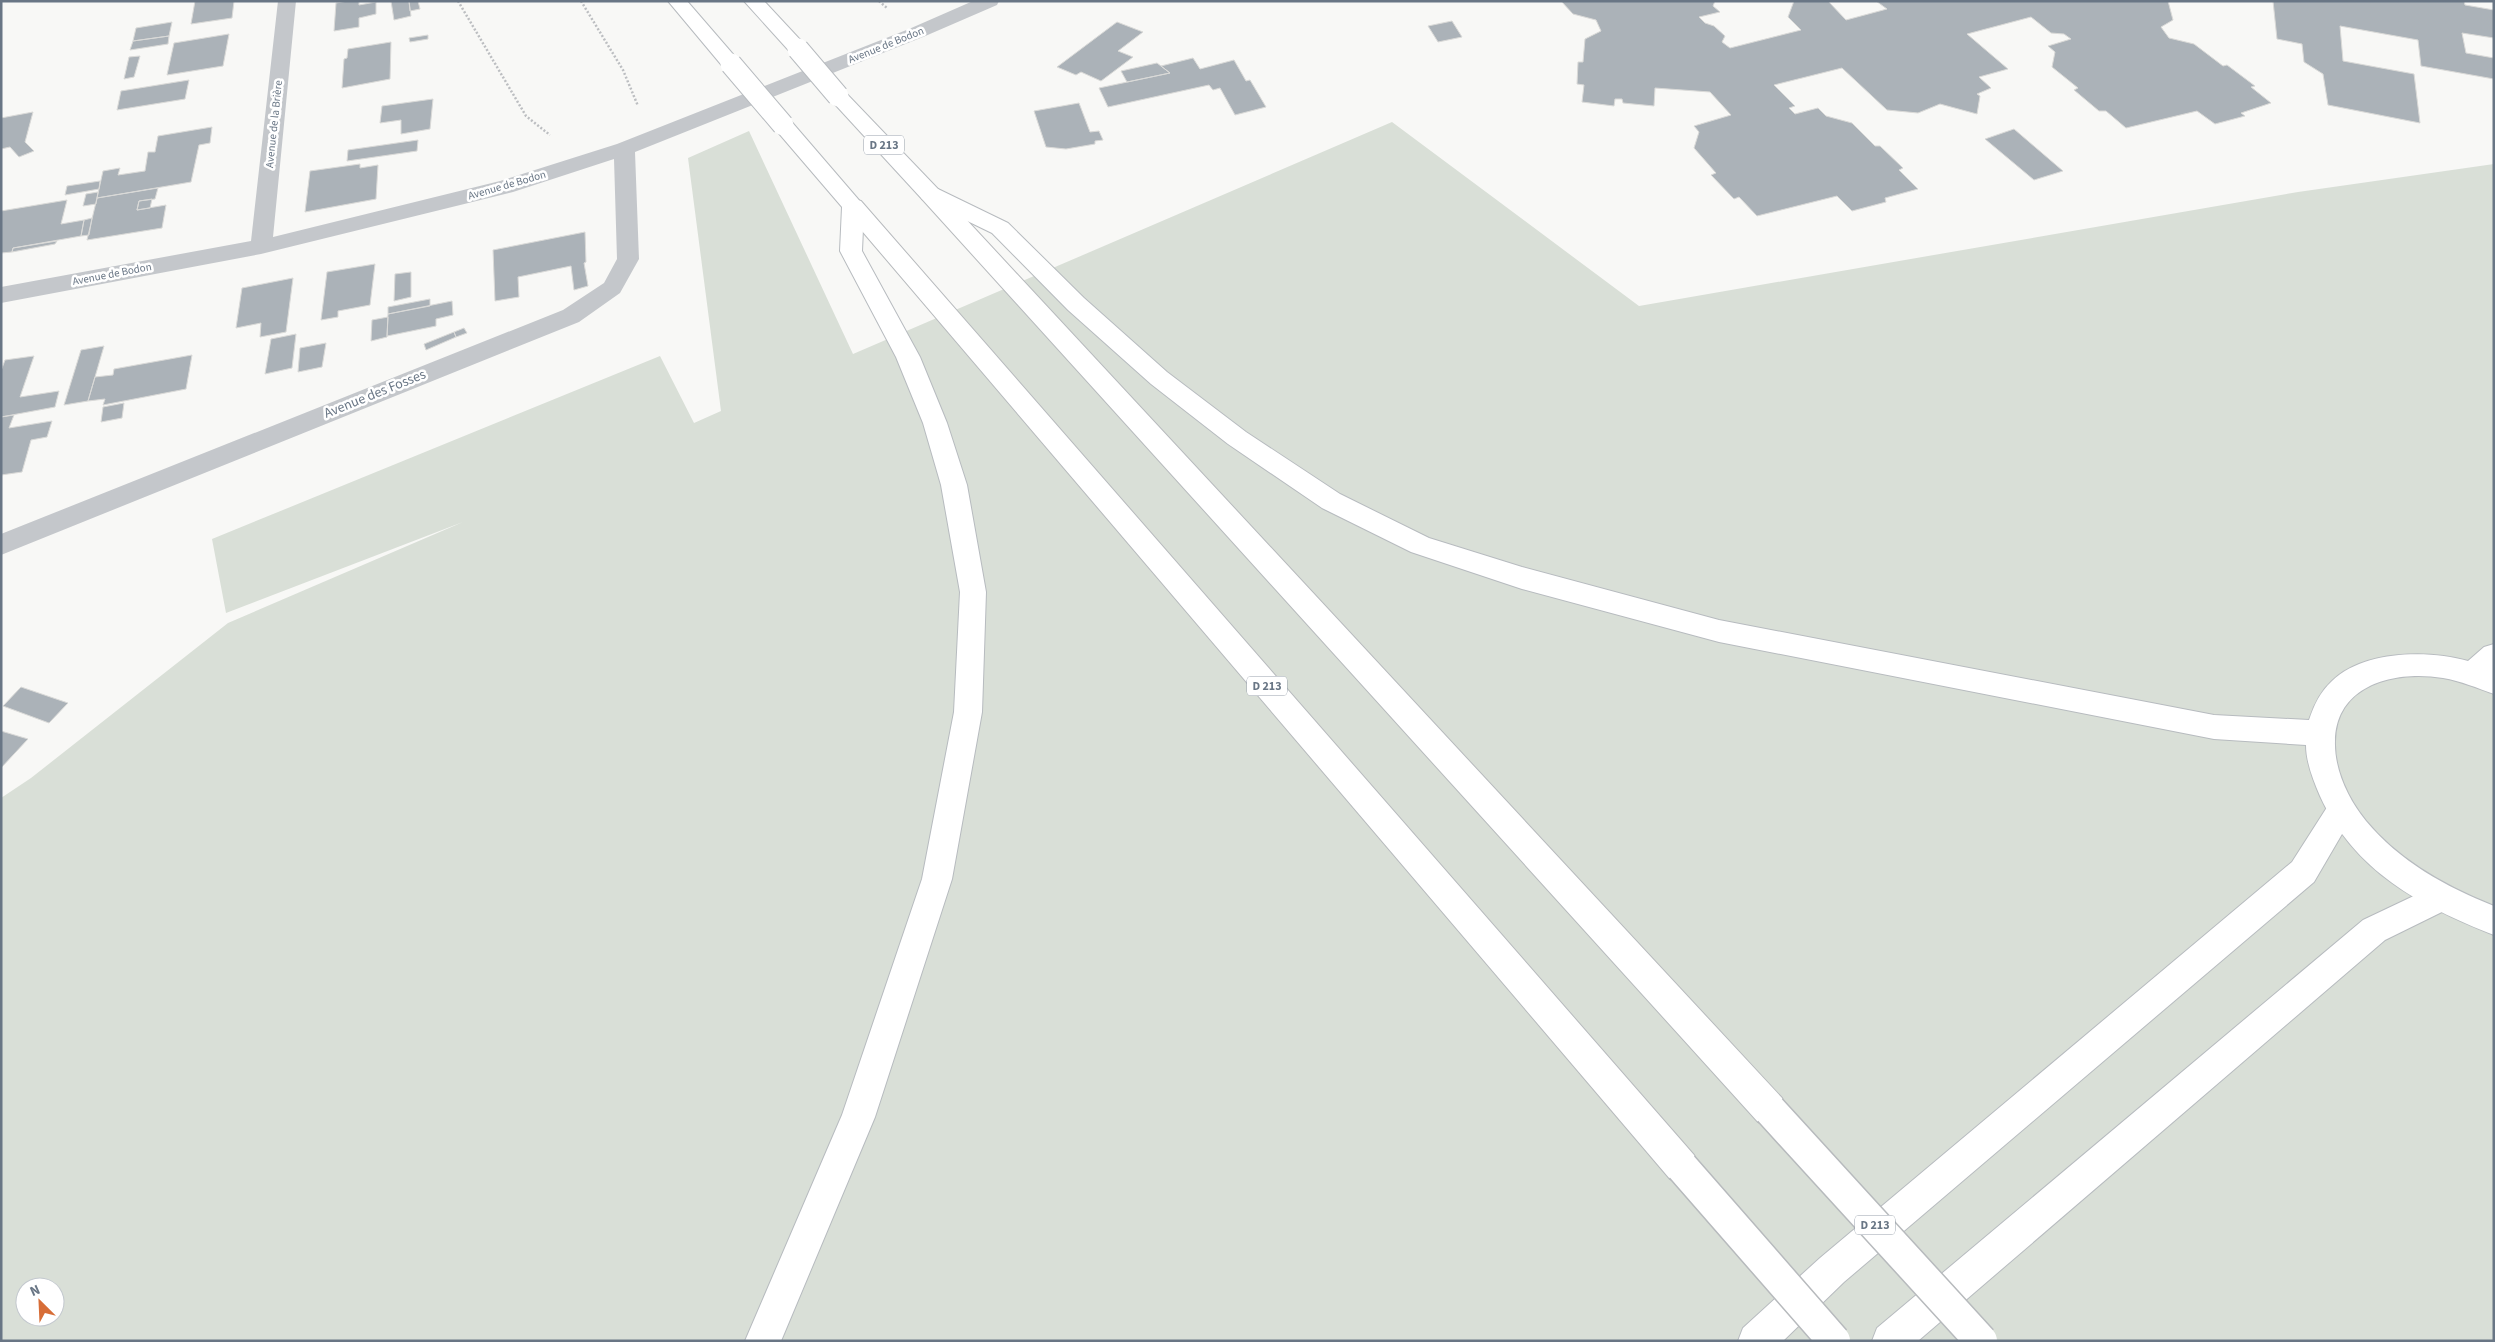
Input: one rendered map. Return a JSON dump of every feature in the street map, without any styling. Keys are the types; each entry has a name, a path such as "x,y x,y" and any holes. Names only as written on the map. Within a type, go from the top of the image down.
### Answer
{"main road":[{"name":"D 213","path":"677,1 1834,1341"},
{"name":"D 213","path":"753,1 798,49 838,96 1981,1341"},
{"path":"930,194 1000,228 1076,304 1159,378 1237,438 1331,501 1420,545 1522,578 1719,631 2214,726 2318,733"},
{"path":"763,1341 858,1116 937,879 968,712 973,592 954,485 935,423 908,357 851,251 853,206"},
{"path":"2494,655 2483,678 2426,665 2385,667 2351,680 2328,702 2318,733 2322,770 2341,810 2367,843 2400,872 2439,898 2494,921"},
{"path":"1756,1341 1832,1270 2303,872 2341,810"},
{"path":"1890,1341 2374,930 2439,898"}],"street":[{"name":"Avenue de la Brière","path":"261,247 287,1"},
{"name":"Avenue de Bodon","path":"1,295 261,247 505,187 616,152 684,126 978,4"},
{"name":"Avenue des Fosses","path":"1,545 571,316 612,288 628,259 616,152"}],"path":[{"path":"458,1 526,116 540,130 563,142 616,152"},
{"path":"581,1 623,70 637,105 642,110 684,126"}],"shaded area":[{"path":"1392,122 1639,306 2298,192 2494,164 2494,1341 1,1341 1,798 31,778 228,623 463,522 226,613 212,539 660,356 694,423 721,411 688,158 749,131 853,354"}],"building":[{"path":"195,1 234,1 232,18 191,24"},
{"path":"359,1 359,5 376,2 376,14 359,18 359,27 334,31 336,3"},
{"path":"391,1 409,1 411,16 394,20"},
{"path":"409,1 418,1 420,9 410,11"},
{"path":"1561,1 1715,1 1713,6 1720,12 1699,17 1705,23 1714,26 1725,36 1722,42 1730,48 1801,30 1788,17 1794,1 1828,1 1846,20 1887,9 1876,1 2168,1 2173,20 2161,27 2169,38 2194,44 2223,66 2227,65 2255,86 2251,87 2271,103 2241,113 2245,116 2215,124 2197,111 2126,128 2106,111 2099,111 2074,90 2078,88 2052,67 2055,52 2048,46 2071,39 2064,34 2051,33 2031,17 1967,34 2008,69 1979,77 1991,88 1977,94 1980,96 1977,114 1940,104 1918,113 1887,110 1842,68 1774,85 1795,106 1789,108 1795,114 1818,108 1826,116 1852,123 1875,146 1880,146 1903,168 1899,170 1918,189 1885,198 1886,202 1852,211 1837,196 1757,216 1739,197 1734,199 1711,175 1716,173 1694,148 1699,132 1694,126 1731,115 1710,92 1655,88 1654,106 1623,103 1622,99 1615,99 1614,106 1582,102 1584,85 1577,84 1578,62 1583,62 1585,39 1601,31 1596,20 1573,14"},
{"path":"2273,1 2464,1 2465,5 2494,10 2494,38 2462,33 2466,53 2494,58 2494,79 2421,66 2418,40 2340,26 2343,61 2414,74 2420,123 2328,105 2323,74 2304,62 2302,44 2277,39"},
{"path":"1452,21 1462,37 1438,42 1428,26"},
{"path":"172,22 169,36 133,41 136,28"},
{"path":"1117,22 1143,32 1118,51 1133,57 1101,81 1081,72 1076,75 1057,67"},
{"path":"229,34 223,66 167,75 174,43"},
{"path":"428,35 428,39 410,42 409,38"},
{"path":"169,36 168,44 130,50 133,41"},
{"path":"391,42 390,79 342,88 344,59 347,58 348,49"},
{"path":"140,56 134,77 124,79 129,57"},
{"path":"1193,58 1200,69 1234,60 1246,81 1250,80 1266,107 1235,115 1220,88 1213,90 1209,85 1108,107 1099,88 1170,73 1161,66"},
{"path":"1157,63 1170,73 1127,82 1121,71"},
{"path":"189,80 185,99 117,110 121,91"},
{"path":"433,99 430,129 401,134 401,120 380,123 382,106"},
{"path":"1079,103 1090,132 1099,131 1103,140 1095,141 1095,144 1066,149 1046,147 1034,111"},
{"path":"33,112 25,142 34,151 19,157 10,147 1,149 1,118"},
{"path":"212,127 210,143 199,145 191,182 97,198 103,171 120,168 118,175 145,171 148,152 155,152 158,136"},
{"path":"2014,129 2063,171 2034,180 1985,139"},
{"path":"418,140 417,151 347,161 348,150"},
{"path":"360,164 360,168 378,165 376,199 305,212 310,171"},
{"path":"100,181 99,189 65,195 67,186"},
{"path":"158,188 155,199 139,201 137,210 166,205 162,228 87,240 97,198"},
{"path":"98,192 96,204 83,206 86,194"},
{"path":"152,199 150,208 137,210 139,201"},
{"path":"67,200 61,224 84,220 81,236 13,248 12,252 1,253 1,211"},
{"path":"92,218 89,235 81,236 84,220"},
{"path":"585,232 586,262 584,263 588,286 574,290 571,266 518,277 519,297 495,301 493,250"},
{"path":"57,241 55,244 12,252 13,248"},
{"path":"375,264 370,305 338,311 338,317 321,320 327,272"},
{"path":"411,272 411,297 394,301 395,274"},
{"path":"293,278 286,332 260,337 261,323 236,328 242,288"},
{"path":"430,299 430,306 388,314 388,307"},
{"path":"452,301 453,315 436,319 436,326 387,336 388,314"},
{"path":"388,317 387,337 371,341 372,320"},
{"path":"464,328 467,333 456,337 454,332"},
{"path":"454,332 456,337 426,350 424,344"},
{"path":"296,334 292,368 265,374 271,339"},
{"path":"326,343 322,367 298,372 300,348"},
{"path":"104,346 88,401 64,405 81,350"},
{"path":"192,355 186,389 103,405 105,399 88,401 95,377 113,375 114,369"},
{"path":"34,356 20,397 59,391 55,407 1,417 1,371 5,360"},
{"path":"124,403 122,418 101,422 103,407"},
{"path":"14,415 9,428 52,421 47,437 31,440 22,472 1,475 1,417"},
{"path":"21,687 68,703 49,723 3,706"},
{"path":"1,731 28,739 1,768"}]}
